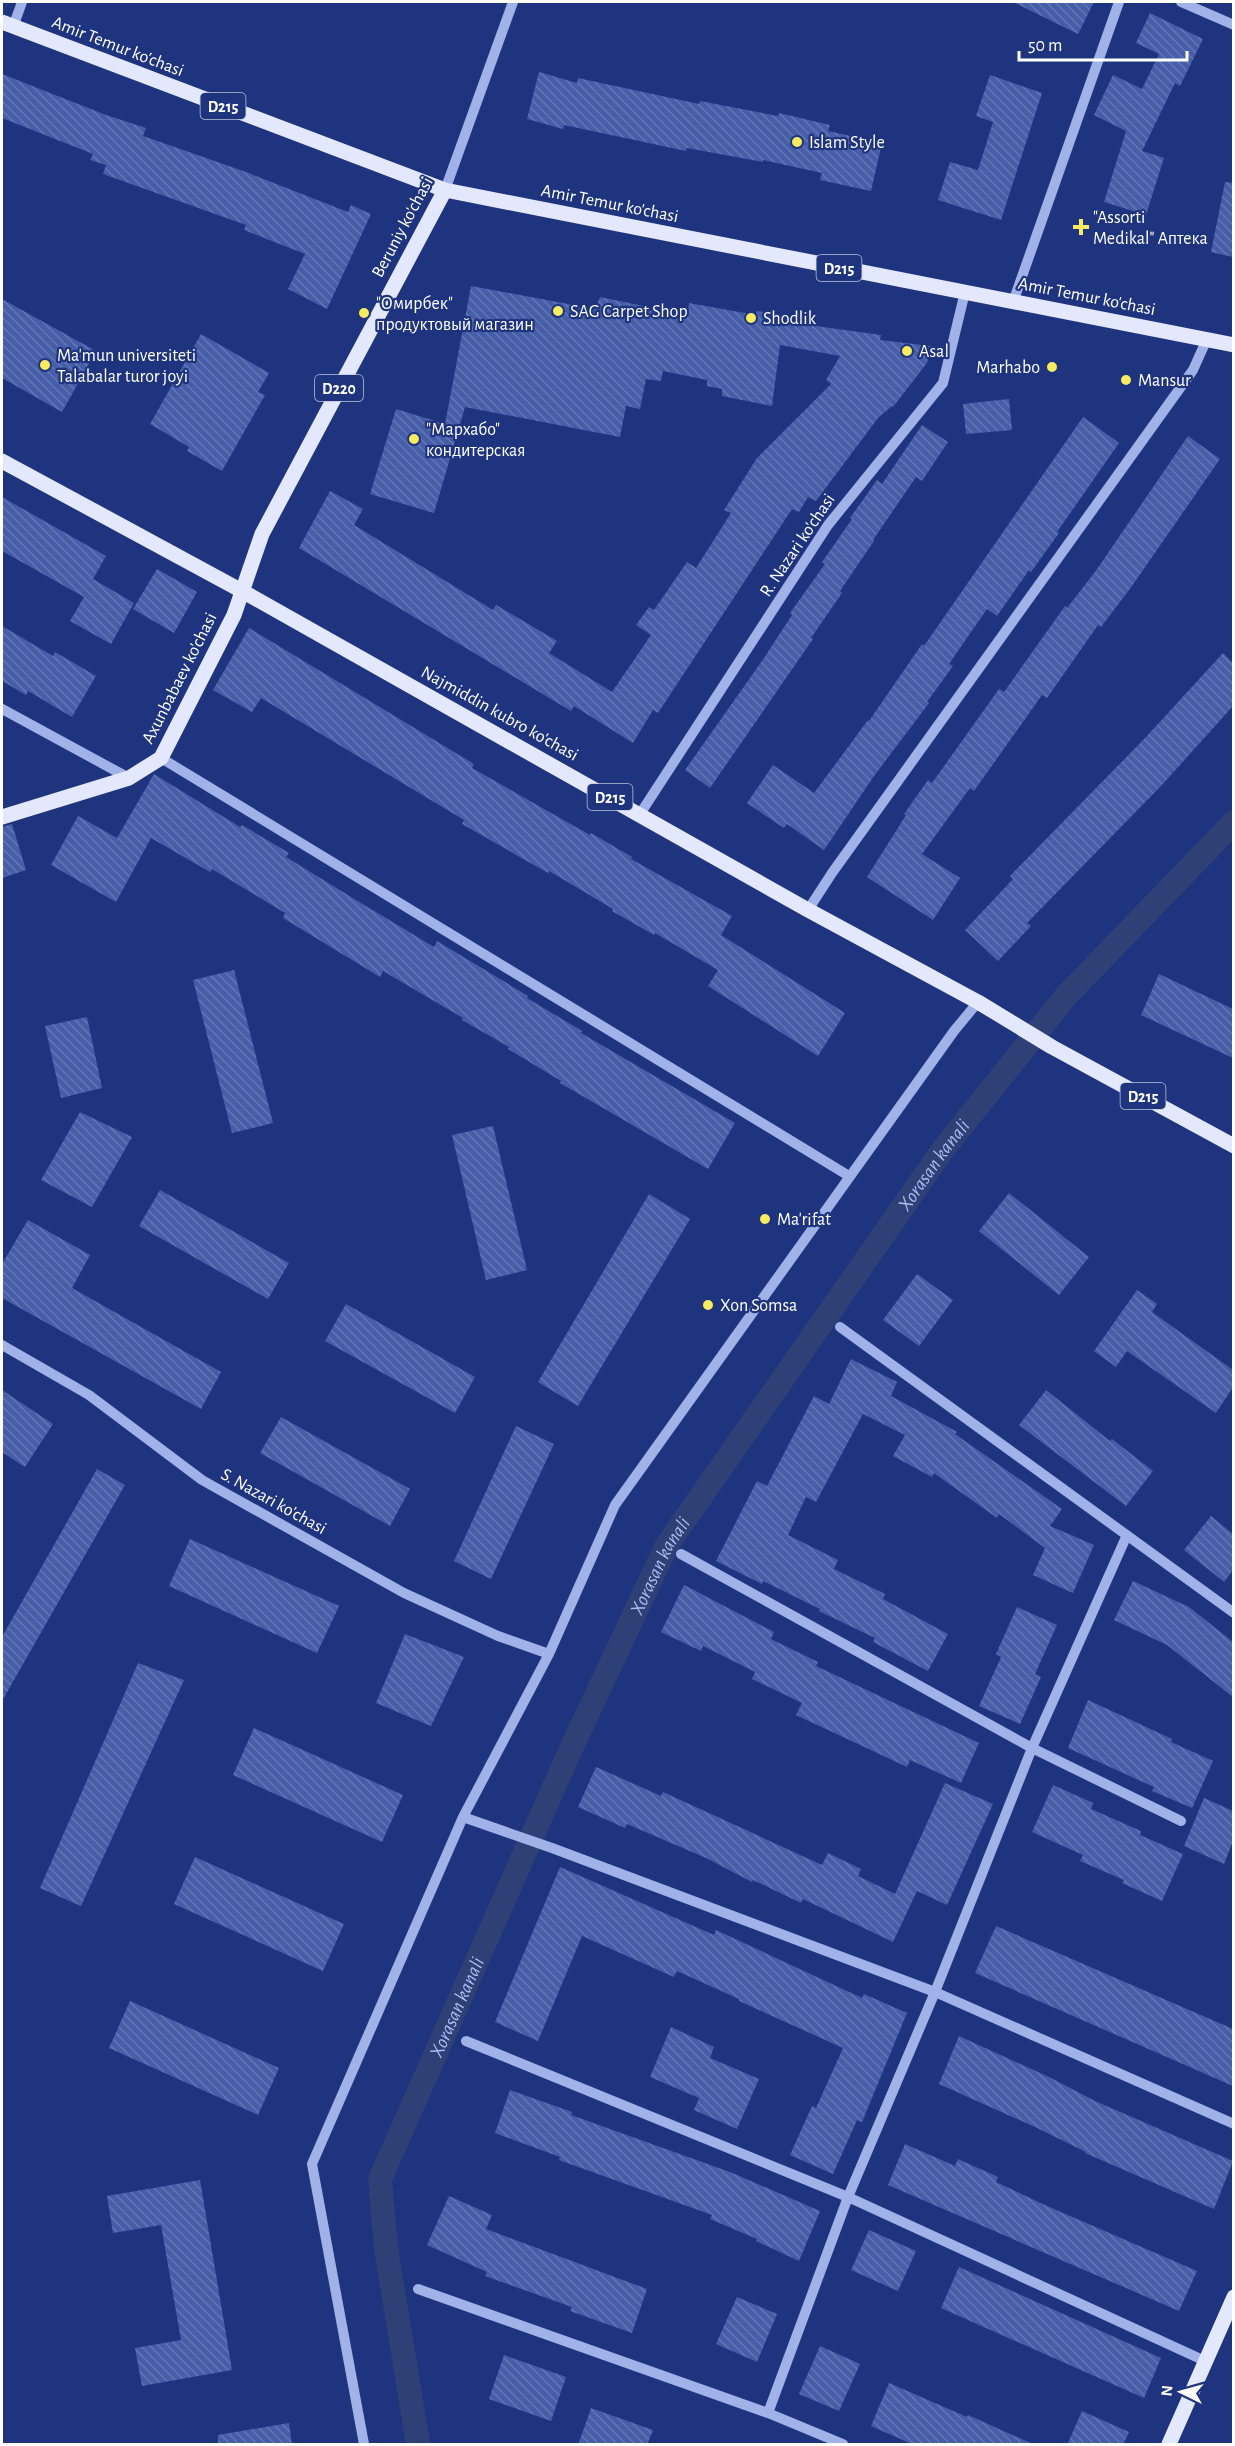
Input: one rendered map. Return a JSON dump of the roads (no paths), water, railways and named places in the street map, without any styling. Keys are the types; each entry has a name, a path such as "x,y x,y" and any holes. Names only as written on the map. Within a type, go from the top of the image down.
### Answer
{"main road":[{"name":"Amir Temur ko'chasi","path":"7,25 445,190 1233,345"},
{"name":"Beruniy ko'chasi","path":"242,591 262,534 445,190"},
{"name":"Najmiddin kubro ko'chasi","path":"2,460 242,591 808,910 978,1002"},
{"name":"Axunbabaev ko'chasi","path":"2,817 129,777 161,758 234,615 242,591"},
{"name":"D215","path":"978,1002 1052,1047 1233,1146"},
{"path":"1169,2445 1233,2297"}],"street":[{"path":"7,25 22,2"},
{"name":"Beruniy ko'chasi","path":"445,190 513,2"},
{"path":"1013,302 1119,2"},
{"path":"1181,2 1233,26"},
{"name":"R. Nazari ko'chasi","path":"640,814 828,525 943,383 965,292"},
{"path":"808,910 832,873 1194,370 1207,339"},
{"path":"2,709 129,777"},
{"path":"161,758 849,1176"},
{"path":"364,2445 312,2164 463,1817 549,1654 615,1505 954,1030 978,1002"},
{"path":"840,1327 1233,1613"},
{"name":"S. Nazari ko'chasi","path":"2,1346 89,1395 202,1480 404,1593 498,1635 549,1654"},
{"path":"768,2413 848,2197 934,1992 1032,1748 1127,1534"},
{"path":"681,1554 1032,1748 1181,1821"},
{"path":"463,1817 552,1848 934,1992 1233,2124"},
{"path":"466,2041 848,2197 1205,2361"},
{"path":"418,2289 768,2413 843,2445"}],"waterway":[{"name":"Xorasan kanali","path":"418,2444 386,2249 380,2179 570,1751 667,1545 944,1148 1066,996 1234,822"}],"place":[{"name":"Islam Style","path":"797,142"},
{"name":"\"Assorti Medikal\" Аптека","path":"1081,227"},
{"name":"SAG Carpet Shop","path":"558,311"},
{"name":"\"Омирбек\" продуктовый магазин","path":"364,313"},
{"name":"Shodlik","path":"751,318"},
{"name":"Asal","path":"907,351"},
{"name":"Ma'mun universiteti Talabalar turor joyi","path":"45,365"},
{"name":"Marhabo","path":"1052,367"},
{"name":"Mansur","path":"1126,380"},
{"name":"\"Мархабо\" кондитерская","path":"414,439"},
{"name":"Ma'rifat","path":"765,1219"},
{"name":"Xon Somsa","path":"708,1305"}]}
